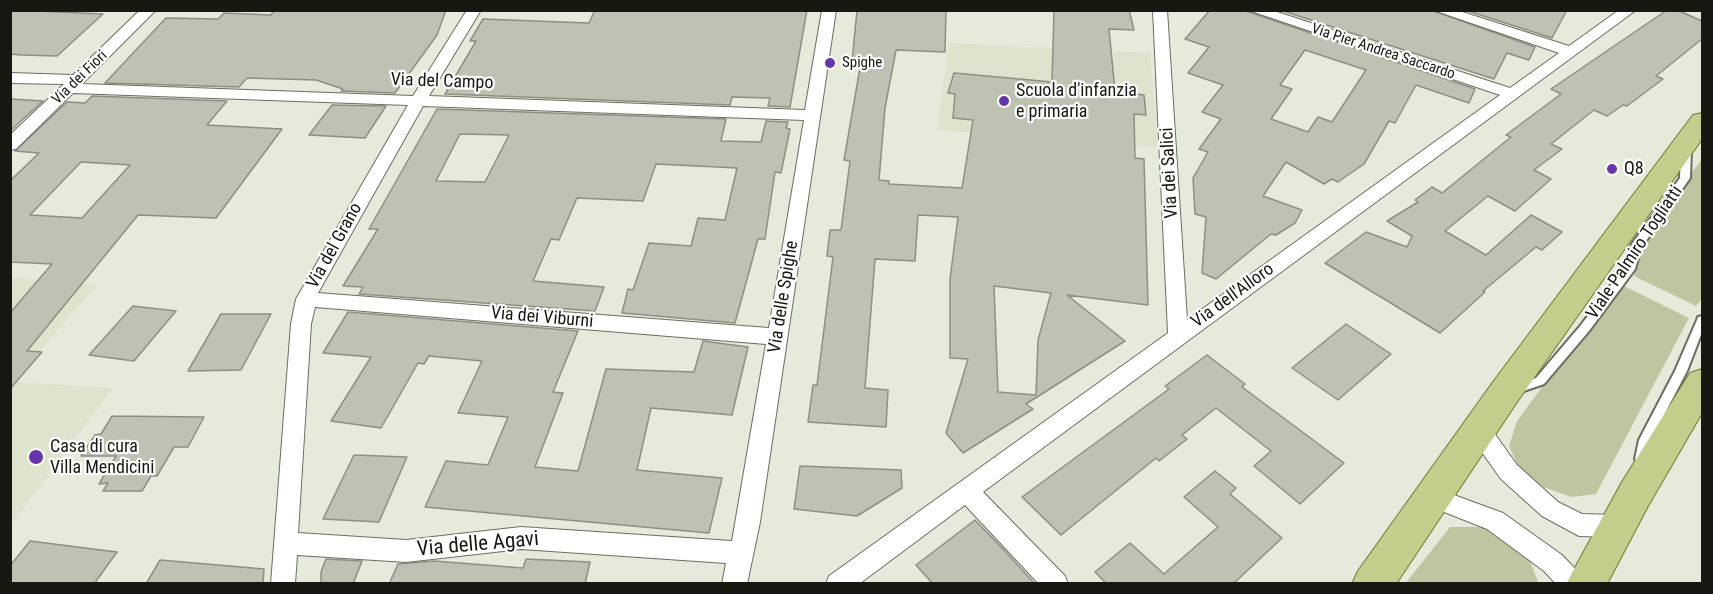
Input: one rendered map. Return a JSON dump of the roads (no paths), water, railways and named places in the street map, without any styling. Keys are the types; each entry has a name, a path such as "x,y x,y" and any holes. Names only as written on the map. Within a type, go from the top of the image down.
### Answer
{"main road":[{"name":"Viale Palmiro Togliatti","path":"1372,584 1505,392 1694,133"},
{"path":"1586,584 1626,510 1702,383"}],"street":[{"name":"Via dei Fiori","path":"10,145 149,10"},
{"name":"Via del Grano","path":"283,584 301,324 306,299 315,279 418,101 474,10"},
{"name":"Via delle Spighe","path":"734,584 742,553 778,337 829,10"},
{"name":"Via dei Salici","path":"1160,10 1178,336"},
{"name":"Via Pier Andrea Saccardo","path":"1255,10 1512,94"},
{"path":"1440,10 1571,52"},
{"name":"Via dell'Alloro","path":"838,584 1571,52 1622,12"},
{"name":"Via del Campo","path":"10,78 74,84 418,101 813,115"},
{"name":"Via dei Viburni","path":"306,299 778,337"},
{"path":"1479,430 1509,472 1550,509 1579,525 1626,510"},
{"path":"966,490 1056,584"},
{"path":"1432,497 1495,520 1553,563 1573,584"},
{"name":"Via delle Agavi","path":"286,543 406,550 521,538 742,553"}],"lane":[{"path":"1626,510 1645,440 1681,371 1702,320"}],"place":[{"name":"Spighe","path":"830,63"},
{"name":"Scuola d'infanzia e primaria","path":"1004,101"},
{"name":"Q8","path":"1612,169"},
{"name":"Casa di cura Villa Mendicini","path":"36,457"}]}
